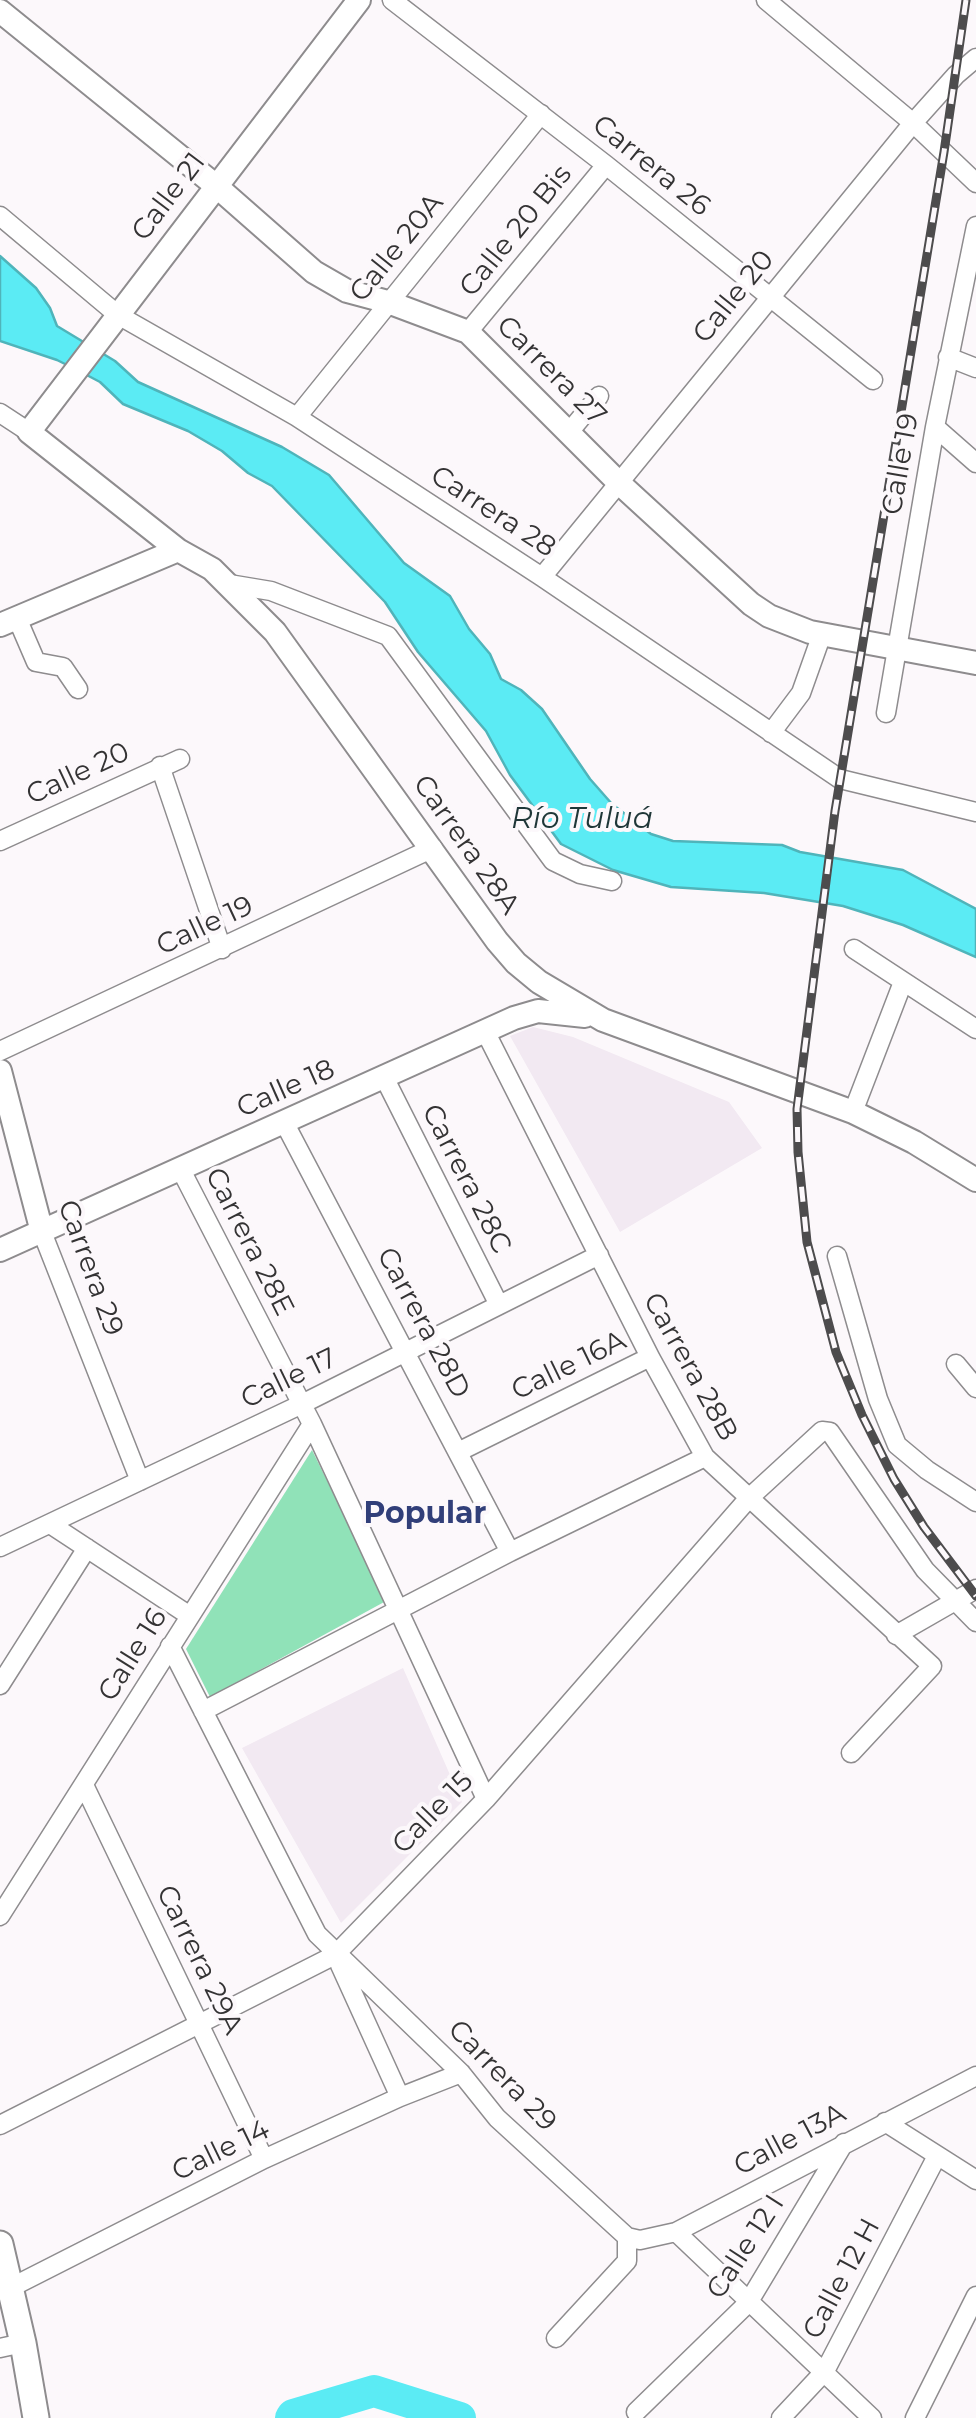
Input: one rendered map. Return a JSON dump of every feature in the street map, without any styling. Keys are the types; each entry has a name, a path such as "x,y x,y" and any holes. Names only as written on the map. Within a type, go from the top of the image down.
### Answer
{"main road":[{"path":"0,2244 10,2288 12,2346 36,2418"}],"street":[{"name":"Calle 21","path":"29,432 358,0"},
{"name":"Carrera 26","path":"392,0 606,165 873,380"},
{"path":"766,0 913,123 976,183"},
{"name":"Carrera 27","path":"4,10 314,272 347,291 468,332 619,482 751,604 792,626 822,634 976,663"},
{"name":"Calle 20","path":"542,577 913,123 976,58"},
{"name":"Calle 20A","path":"297,418 541,114"},
{"name":"Calle 20 Bis","path":"468,332 606,165"},
{"name":"Carrera 28","path":"0,216 118,315 297,418 542,577 840,780 976,812"},
{"name":"Calle 19","path":"886,712 948,357 976,226"},
{"path":"948,357 976,368"},
{"path":"570,430 599,396"},
{"name":"Carrera 28A","path":"0,413 178,550 212,569 275,632 497,941 528,973 604,1020 854,1112 914,1142 976,1180"},
{"path":"936,427 976,463"},
{"path":"78,688 63,667 36,662 9,622 178,550"},
{"path":"229,584 271,591 388,636 553,862 580,874 612,881"},
{"path":"771,734 801,693 822,634"},
{"name":"Calle 20","path":"0,841 180,758"},
{"path":"160,766 222,948"},
{"name":"Calle 19","path":"0,1052 433,848"},
{"path":"854,949 976,1029"},
{"path":"514,1018 532,996 528,973"},
{"path":"854,1112 902,982"},
{"name":"Calle 18","path":"0,1250 514,1018 538,1011 558,1011 604,1020"},
{"name":"Carrera 28B","path":"486,1031 650,1357 706,1456 748,1500 932,1666 851,1752"},
{"name":"Carrera 29","path":"0,1071 42,1232 140,1481"},
{"name":"Carrera 28C","path":"384,1077 499,1305"},
{"name":"Carrera 28D","path":"284,1122 510,1552"},
{"name":"Carrera 28E","path":"181,1170 312,1424 486,1799"},
{"name":"Calle 17","path":"0,1547 302,1404 599,1255"},
{"path":"838,1256 878,1399 898,1444 976,1502"},
{"name":"Calle 16A","path":"460,1451 650,1357"},
{"path":"956,1364 976,1388"},
{"name":"Calle 16","path":"0,1916 312,1424"},
{"name":"Calle 15","path":"0,2125 335,1955 486,1799 748,1500 822,1431 830,1432 925,1570 956,1602"},
{"path":"203,1711 510,1552 706,1456"},
{"path":"50,1524 190,1616"},
{"path":"0,1685 87,1548"},
{"path":"896,1635 976,1589"},
{"path":"956,1602 976,1622"},
{"name":"Carrera 29","path":"170,1646 317,1934 461,2073 498,2118 626,2237"},
{"name":"Carrera 29A","path":"84,1785 264,2159"},
{"name":"Carrera 29","path":"335,1955 400,2097"},
{"name":"Calle 14","path":"10,2288 264,2159 461,2073"},
{"name":"Calle 13A","path":"626,2237 640,2240 676,2232 976,2076"},
{"path":"884,2122 976,2180"},
{"name":"Calle 12 I","path":"636,2412 748,2303 844,2142"},
{"name":"Calle 12 H","path":"781,2418 824,2372 937,2156"},
{"path":"676,2232 872,2418"},
{"path":"556,2338 627,2261 626,2237"},
{"path":"914,2418 976,2296"}],"shaded area":[{"path":"533,1027 573,1037 729,1102 762,1148 620,1232 510,1036"},
{"path":"403,1668 462,1802 341,1923 242,1748"}],"green space":[{"path":"312,1450 386,1601 210,1697 186,1649"}],"water":[{"name":"Río Tuluá","path":"0,256 36,288 57,326 115,361 138,382 282,447 329,475 404,563 450,596 469,629 490,654 501,679 542,709 590,779 612,804 651,834 673,841 782,845 800,852 903,870 976,909 976,957 903,925 843,906 764,893 671,887 613,870 561,844 510,775 486,731 418,652 385,602 272,486 188,431 123,404 100,382 57,360 0,341"}],"waterway":[{"path":"291,2418 374,2391 460,2418"}],"railway":[{"path":"966,0 835,811 797,1109 807,1242 836,1352 894,1479 976,1596"}],"district":[{"name":"Popular","path":"425,1514"}]}
